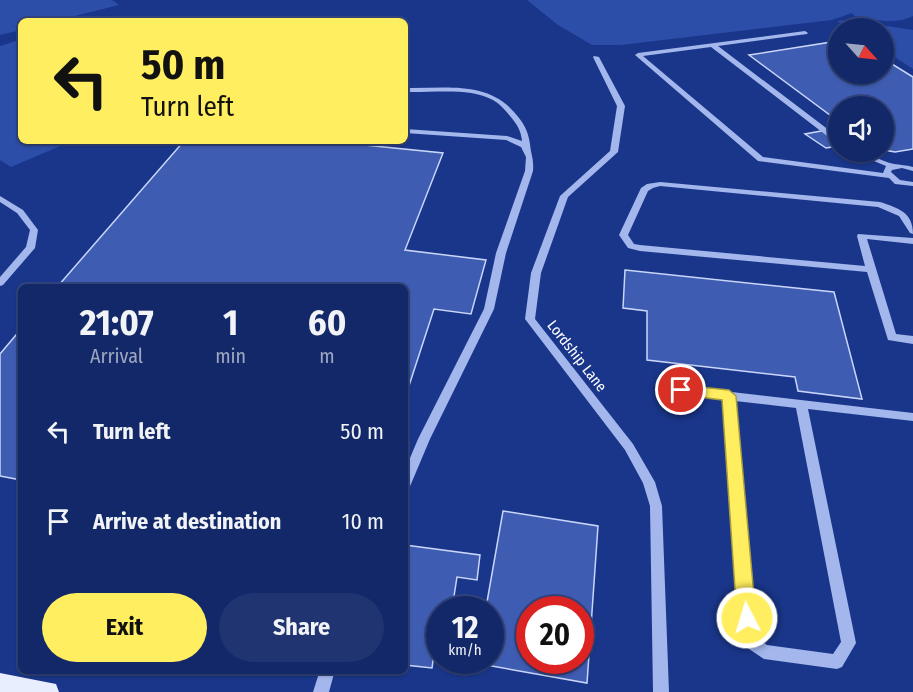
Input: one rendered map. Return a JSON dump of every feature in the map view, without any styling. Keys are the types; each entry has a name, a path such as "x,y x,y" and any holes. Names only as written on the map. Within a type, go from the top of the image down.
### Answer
{"main road":[{"path":"0,684 48,692"}],"street":[{"path":"805,33 638,55 761,159 889,176 898,182 913,184"},
{"path":"713,46 828,132"},
{"name":"Lordship Lane","path":"596,57 621,106 614,152 564,196 536,273 530,319 629,447 649,482 656,506 661,692"},
{"path":"408,90 478,93 492,96 505,105 522,124 527,134 526,147"},
{"path":"408,131 507,138 519,141 526,147 531,157 529,171 501,253 489,309 424,439 408,477"},
{"path":"884,162 912,168"},
{"path":"889,176 888,170 895,166"},
{"path":"871,269 640,248 631,246 622,236 644,190 660,184 880,205 902,214 913,231"},
{"path":"0,198 28,218 34,230 30,248 0,283"},
{"path":"913,241 861,236 892,337 913,340"},
{"path":"681,390 913,417"},
{"path":"729,396 748,640 764,652 837,662 849,643 801,404"},
{"path":"321,692 327,674"}],"shaded area":[{"path":"0,0 112,0 119,5 67,18 18,18 18,31 0,35"},
{"path":"527,0 913,0 913,16 906,19 864,18 852,13 838,18 828,18 828,20 621,45 592,45 558,25"},
{"path":"894,27 913,30 913,69 894,57"},
{"path":"18,42 18,144 65,144 11,167 0,160 0,46"}],"building":[{"path":"828,43 828,84 894,84 894,65 913,77 913,149 894,152 894,96 828,96 828,114 749,55"},
{"path":"828,130 828,148 826,148 805,134"},
{"path":"181,144 354,144 443,153 405,250 486,260 471,314 434,309 408,389 408,284 60,284"},
{"path":"625,270 834,292 862,399 798,391 795,377 647,360 647,311 623,308"},
{"path":"18,333 18,479 0,476 0,354"},
{"path":"503,511 598,526 593,596 516,596 516,670 504,668 504,596 488,596"},
{"path":"408,545 480,555 477,580 457,577 454,596 426,596 426,667 408,665"},
{"path":"537,674 588,674 587,683"}],"route":[{"path":"681,390 729,396 747,618"}]}
